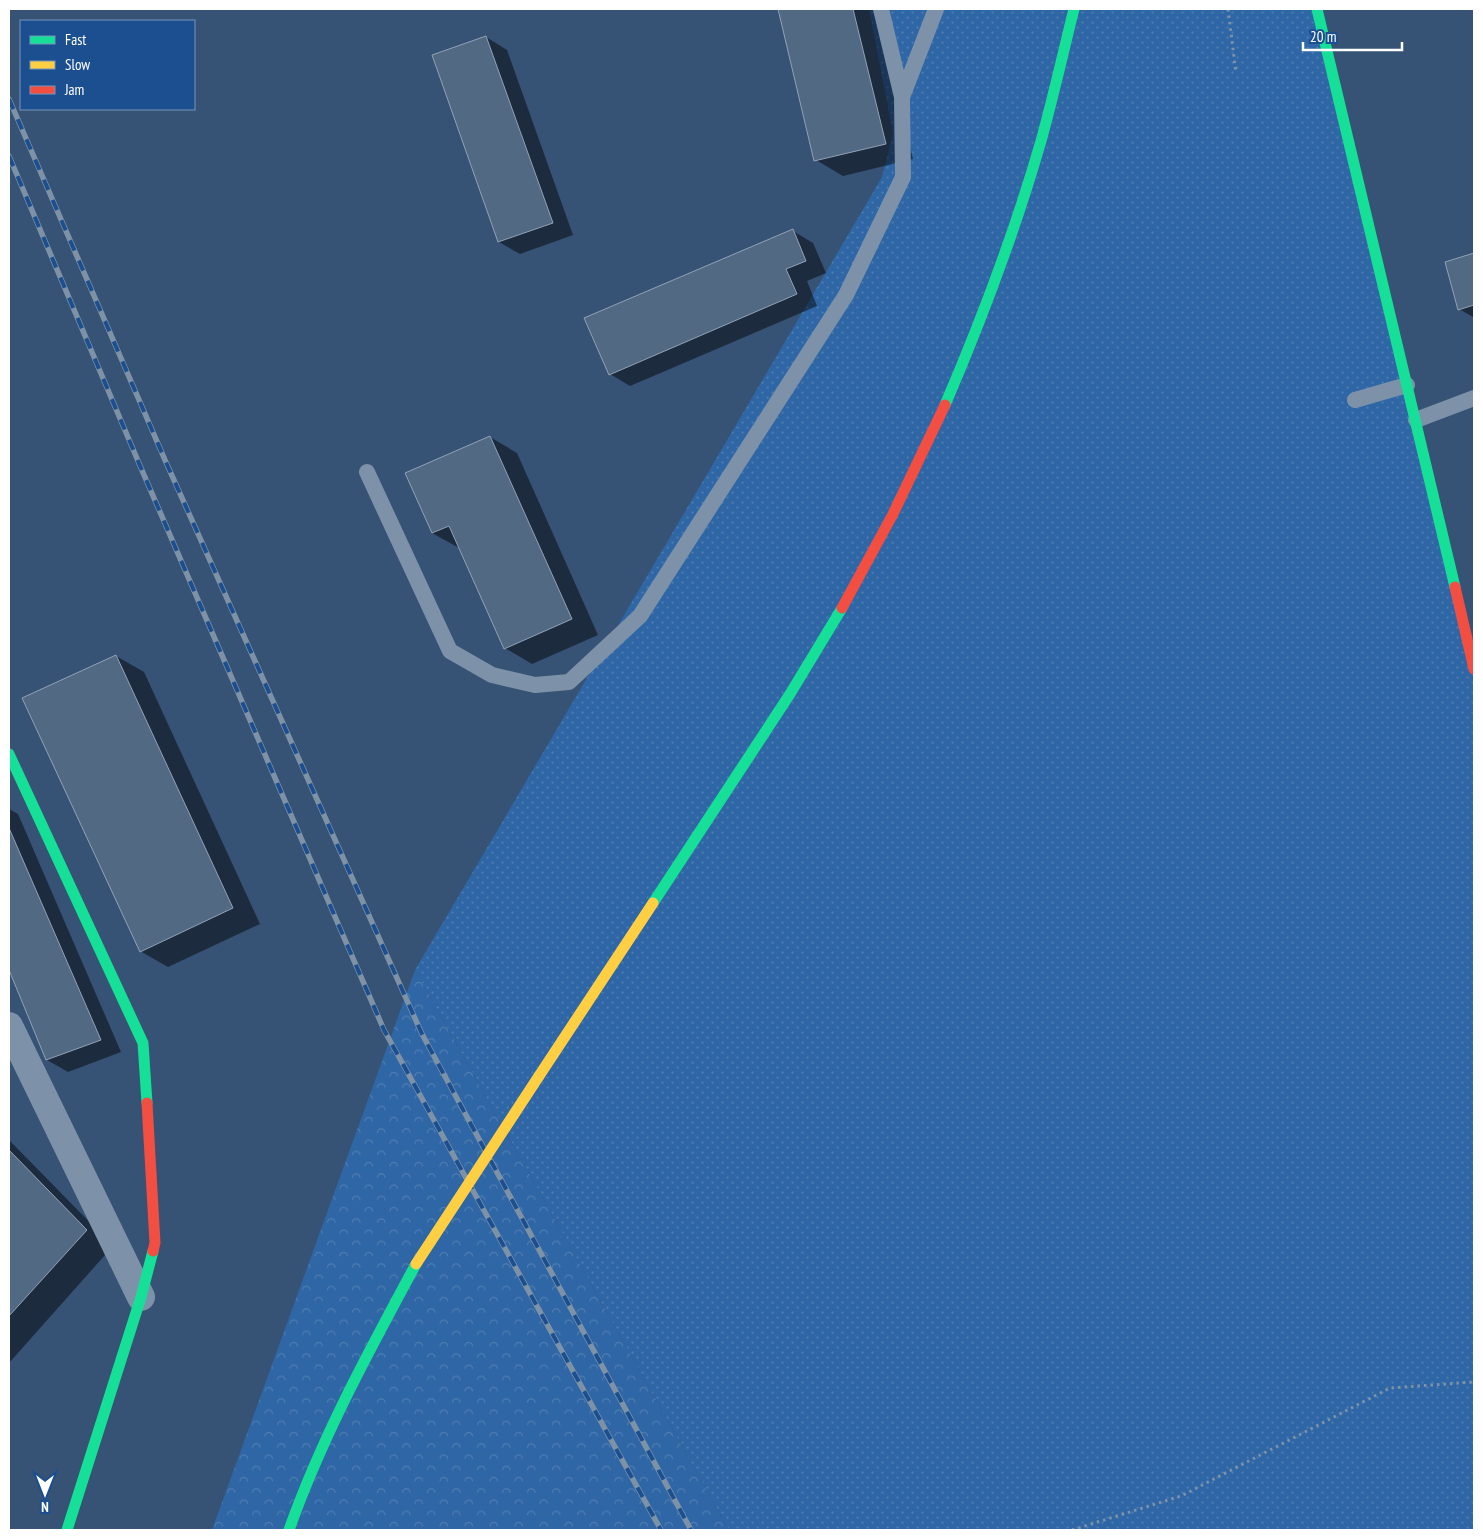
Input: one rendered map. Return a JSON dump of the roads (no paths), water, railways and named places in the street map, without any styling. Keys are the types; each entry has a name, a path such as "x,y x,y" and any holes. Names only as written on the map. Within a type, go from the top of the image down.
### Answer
{"main road":[{"path":"288,1530 323,1443 355,1374 416,1264 790,694 840,611 893,514 936,426 965,359 1010,240 1041,141 1074,9"},
{"path":"1317,9 1474,669"},
{"path":"9,754 143,1044 155,1243 141,1297 67,1530"}],"street":[{"path":"9,1026 141,1297"}],"lane":[{"path":"367,472 450,651 492,675 535,684 569,682 640,616 846,296 903,177 902,97 881,9"},
{"path":"902,97 936,9"},
{"path":"1355,400 1407,385"},
{"path":"1416,420 1474,398"}],"railway":[{"path":"9,99 165,460 422,1034 691,1530"},
{"path":"9,156 141,468 384,1030 661,1530"}]}
